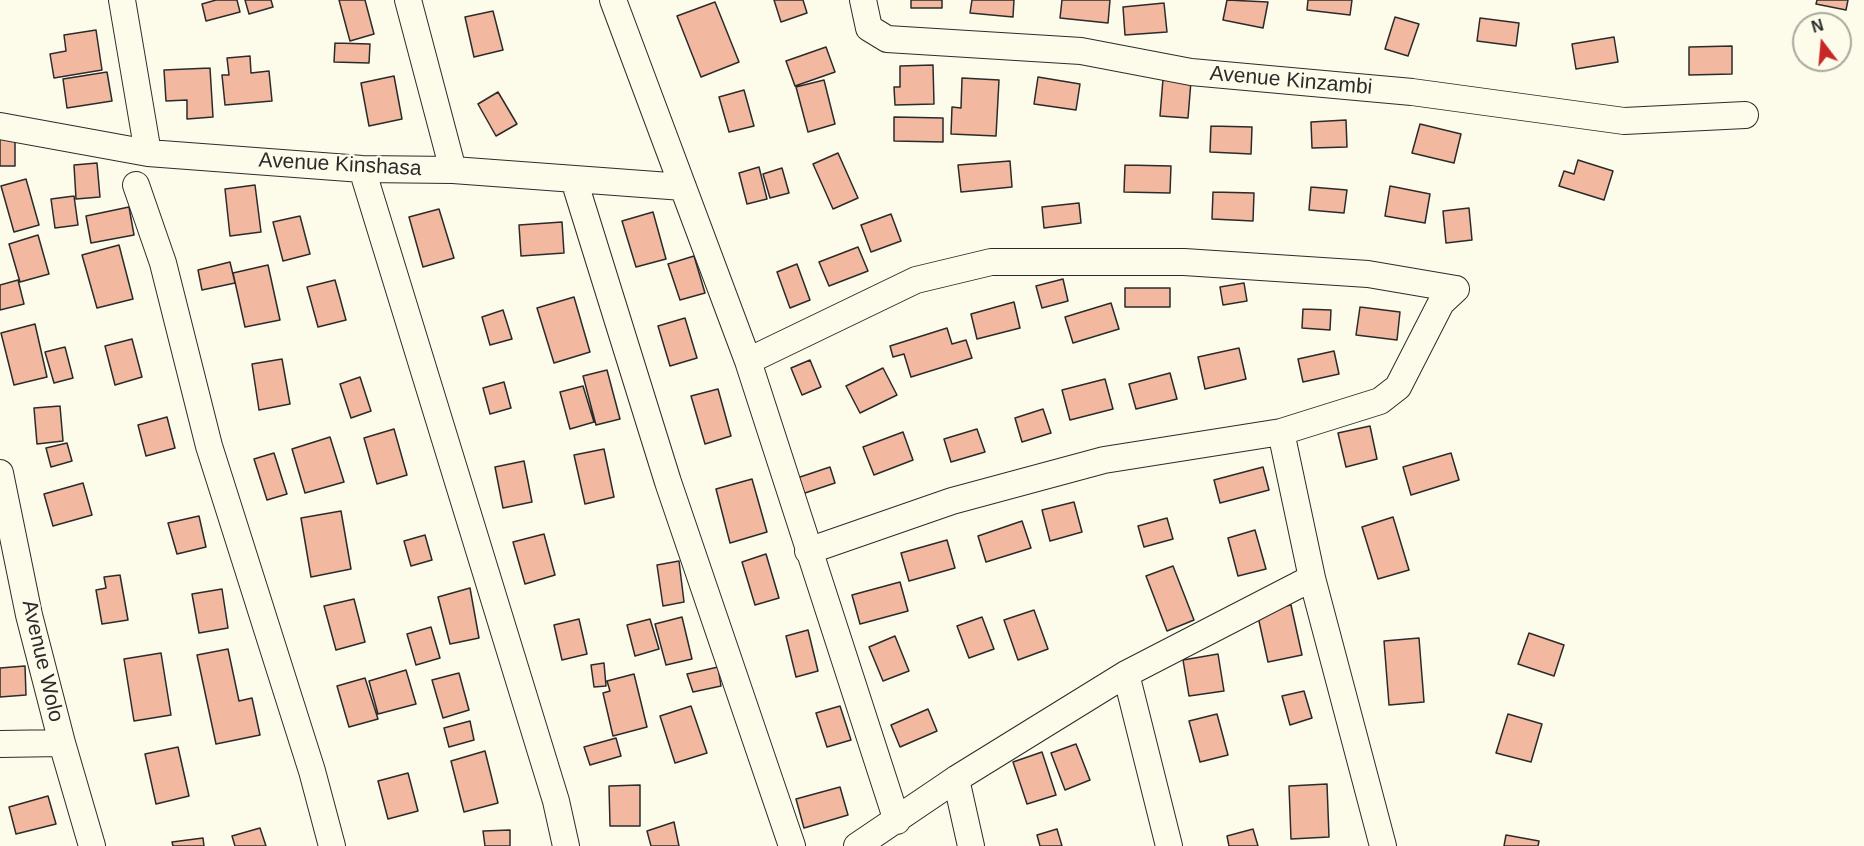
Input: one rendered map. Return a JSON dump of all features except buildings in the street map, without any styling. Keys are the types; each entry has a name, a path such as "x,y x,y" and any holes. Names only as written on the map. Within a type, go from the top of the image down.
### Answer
{"street":[{"path":"122,0 148,153"},
{"path":"408,0 453,170"},
{"path":"613,0 748,361 897,821"},
{"name":"Avenue Kinzambi","path":"863,0 869,28 887,39 1081,51 1191,72 1412,92 1624,121 1745,115"},
{"name":"Avenue Kinshasa","path":"0,126 148,153 362,169 453,170 683,187"},
{"path":"362,169 555,801 566,846"},
{"path":"574,180 668,482 792,846"},
{"path":"135,185 163,263 209,446 312,771 332,846"},
{"path":"748,361 916,280 991,262 1184,262 1368,274 1455,289 1441,303 1398,387 1380,401 1281,432 1104,460 952,501 808,551"},
{"path":"1281,432 1312,578 1383,846"},
{"name":"Avenue Wolo","path":"0,473 8,536 62,743 92,846"},
{"path":"856,846 897,821 956,779 1126,674 1312,578"},
{"path":"1126,674 1169,846"},
{"path":"0,744 62,743"},
{"path":"956,779 971,846"}]}
